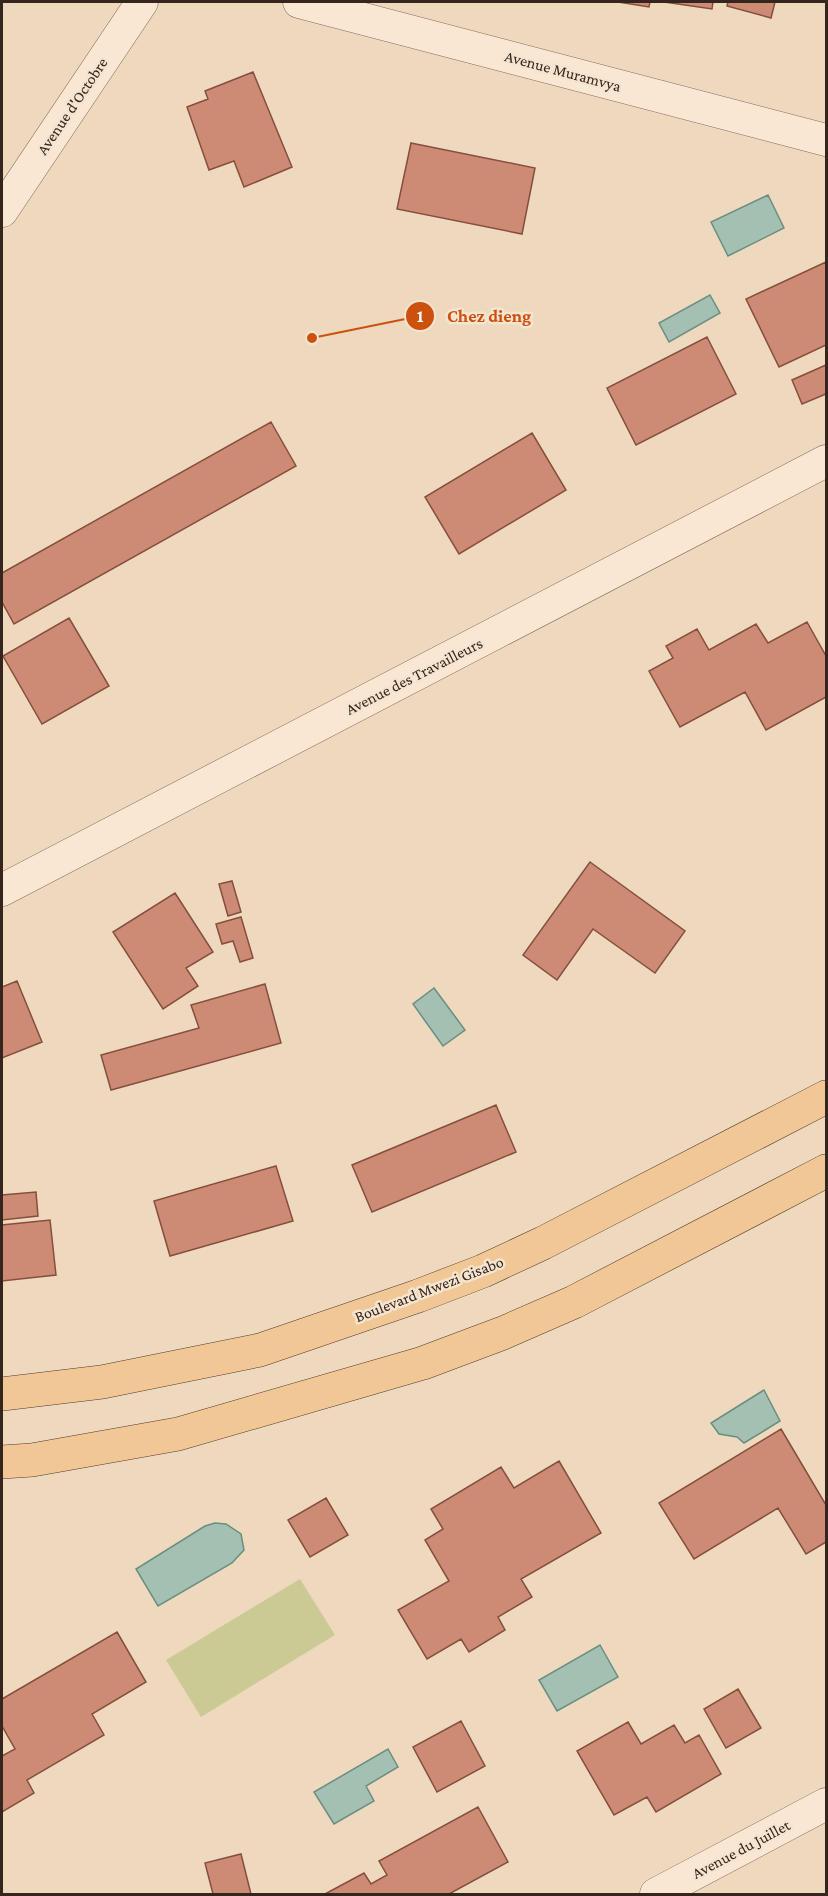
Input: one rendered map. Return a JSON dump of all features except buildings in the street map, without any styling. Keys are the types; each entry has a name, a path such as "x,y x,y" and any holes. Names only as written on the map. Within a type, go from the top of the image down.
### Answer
{"main road":[{"name":"Boulevard Mwezi Gisabo","path":"2,1394 102,1382 260,1350 418,1296 483,1271 543,1243 826,1097"},
{"path":"2,1462 32,1460 178,1434 423,1363 503,1333 574,1302 826,1171"}],"street":[{"name":"Avenue d'Octobre","path":"2,211 142,2"},
{"name":"Avenue Muramvya","path":"299,2 826,140"},
{"name":"Avenue des Travailleurs","path":"2,890 826,461"},
{"name":"Avenue du Juillet","path":"656,1894 826,1804"}],"shaded area":[{"path":"768,195 784,228 728,256 711,222"},
{"path":"710,295 720,313 669,342 659,323"},
{"path":"434,988 465,1030 443,1046 413,1004"},
{"path":"764,1390 780,1421 744,1443 737,1437 719,1434 711,1423"},
{"path":"215,1523 226,1524 241,1534 244,1550 232,1563 158,1606 136,1569 205,1526"},
{"path":"300,1579 335,1635 201,1717 166,1660"},
{"path":"600,1645 618,1677 557,1711 539,1680"},
{"path":"388,1749 398,1767 366,1786 374,1801 334,1824 314,1792"}],"place":[{"name":"Chez dieng","path":"312,338"}]}
